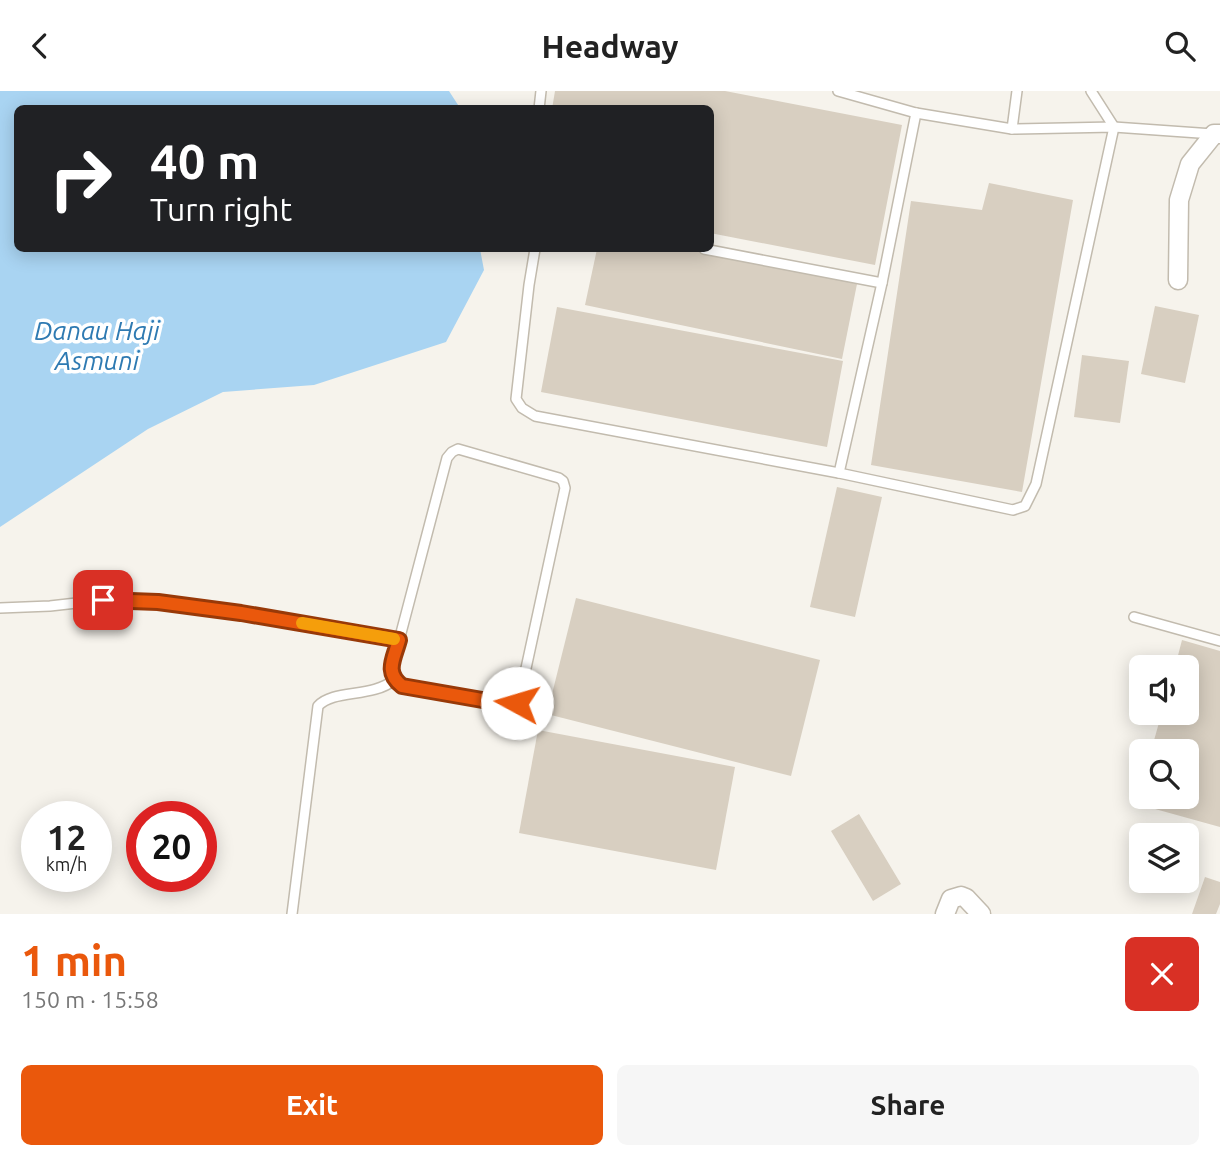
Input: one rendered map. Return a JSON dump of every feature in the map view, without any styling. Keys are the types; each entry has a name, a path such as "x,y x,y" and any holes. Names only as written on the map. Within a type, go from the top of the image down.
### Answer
{"street":[{"path":"1178,280 1179,200 1190,164 1217,134"},
{"path":"945,914 951,899 961,895 981,914"}],"lane":[{"path":"838,91 916,113 1012,129 1114,127 1217,134"},
{"path":"1012,129 1017,91"},
{"path":"534,252 516,399 522,408 535,416 839,473 1013,510 1025,506 1036,484 1114,127 1091,91"},
{"path":"839,473 916,113"},
{"path":"714,251 881,283"},
{"path":"458,449 563,481 565,488 517,703 511,705 402,686 394,680 391,671 399,640 447,458 452,452 458,449"},
{"path":"0,608 103,600 158,602 399,640"},
{"path":"1134,617 1220,641"},
{"path":"292,914 318,706 328,698 382,689 394,680"}],"water":[{"name":"Danau Haji Asmuni","path":"0,91 449,91 458,105 14,105 14,252 481,252 484,270 446,342 314,385 223,392 148,429 0,527"}],"building":[{"path":"555,91 725,91 902,125 875,265 714,234 714,105 553,105"},
{"path":"989,183 1073,200 1022,492 871,465 911,201 982,210"},
{"path":"596,252 704,252 857,284 842,359 585,305"},
{"path":"1155,306 1199,315 1185,383 1141,374"},
{"path":"557,307 843,361 827,447 541,392"},
{"path":"1082,355 1129,361 1120,423 1074,417"},
{"path":"837,487 882,497 855,617 810,607"},
{"path":"576,598 820,660 791,776 547,714"},
{"path":"1182,640 1220,651 1220,827 1155,809 1199,809 1199,739 1154,739 1158,725 1199,725 1199,655 1178,655"},
{"path":"538,730 735,767 716,870 519,833"},
{"path":"859,814 901,884 873,901 831,831"},
{"path":"1205,877 1220,882 1220,904 1216,914 1192,914"}],"slow traffic":[{"path":"302,623 394,639"}],"route":[{"path":"103,600 158,602 241,613 399,640 391,671 394,680 402,686 511,705 517,703"}]}
